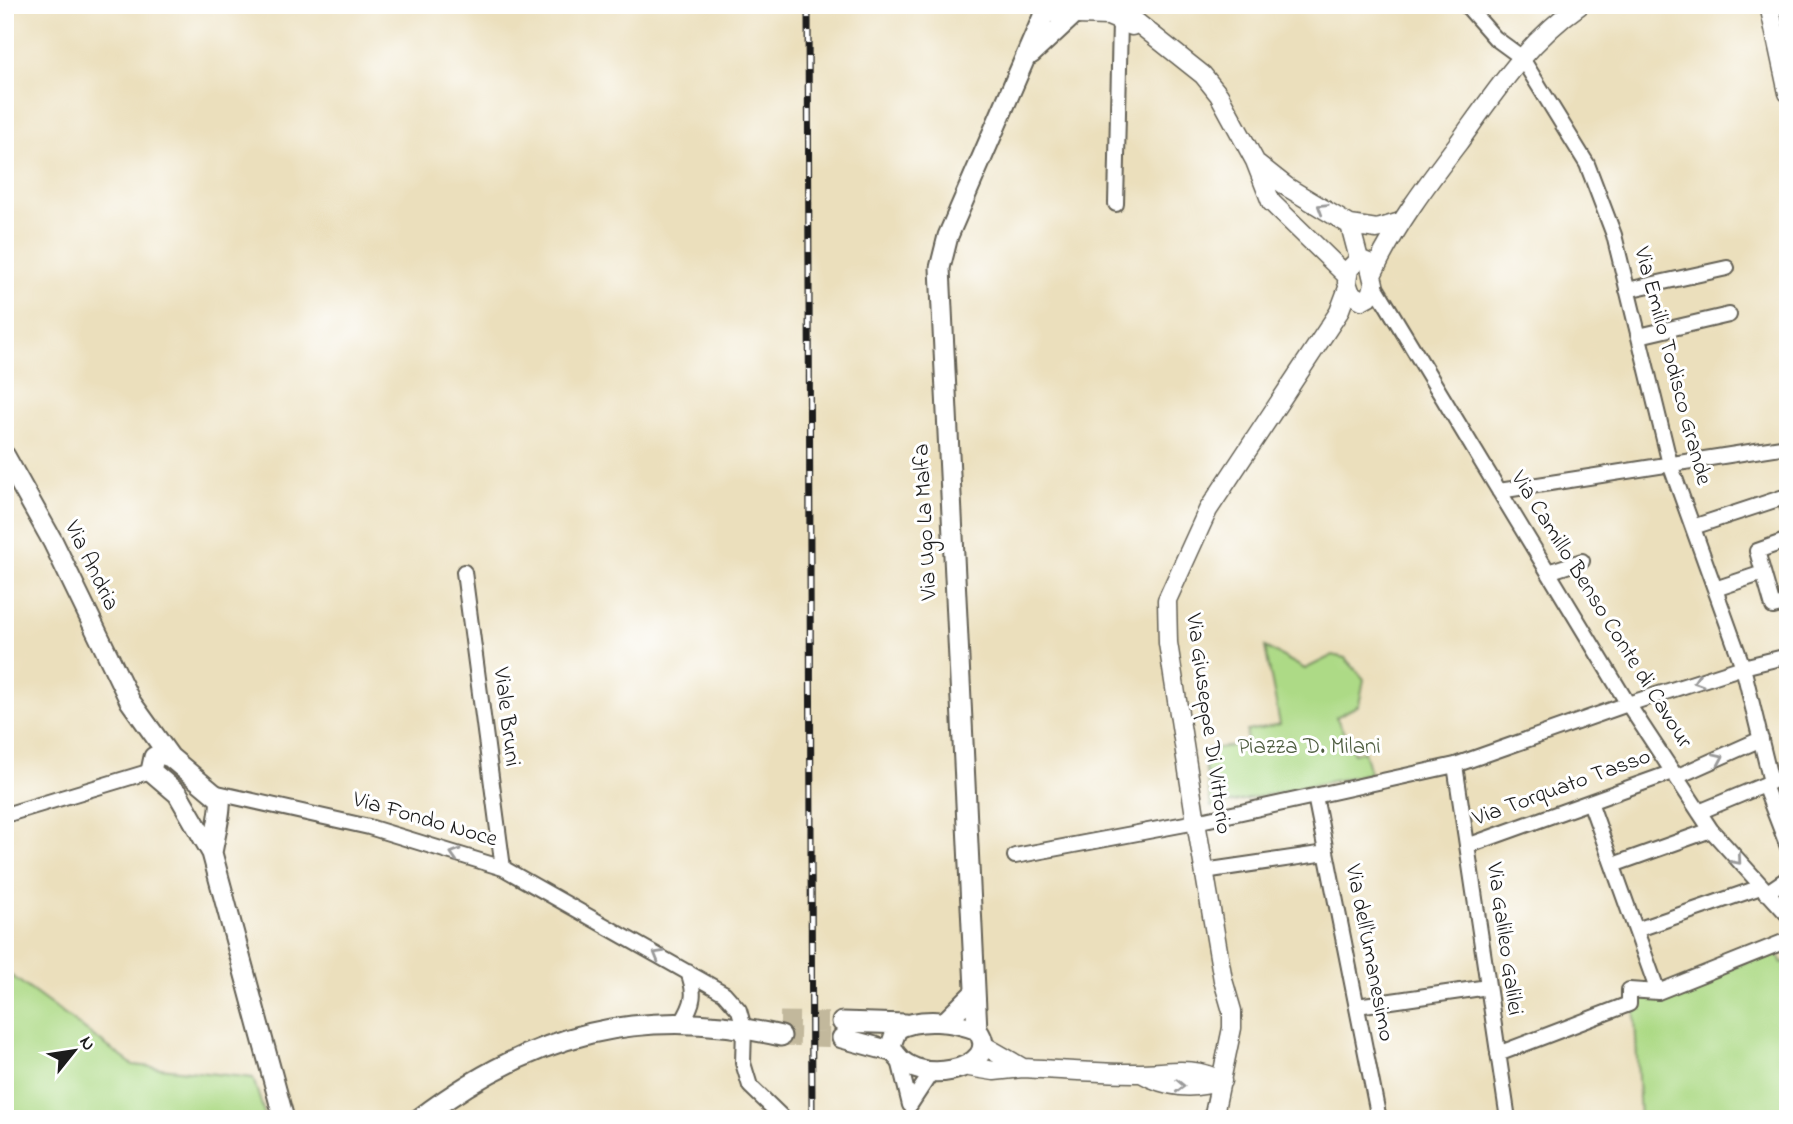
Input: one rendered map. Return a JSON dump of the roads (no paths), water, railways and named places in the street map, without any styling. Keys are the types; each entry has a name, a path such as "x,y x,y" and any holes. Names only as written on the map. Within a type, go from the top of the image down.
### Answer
{"main road":[{"path":"1048,5 1055,14 1078,12"},
{"name":"Via Ugo La Malfa","path":"980,1038 975,992 940,268 948,236 1048,5"},
{"path":"1020,65 1047,36 1078,12"},
{"name":"Via Andria","path":"5,456 53,542 130,701 150,769"},
{"name":"Via Andria","path":"130,701 170,757"},
{"path":"170,757 157,755 150,769 178,794 212,853 284,1119"},
{"name":"Via Fondo Noce","path":"170,757 196,782 213,792"},
{"path":"212,853 216,819 221,805 213,792"},
{"path":"192,822 205,827 216,819"},
{"path":"945,1022 975,992"},
{"path":"419,1119 481,1076 518,1057 596,1030 638,1023 682,1021 744,1028 781,1028"},
{"path":"945,1022 980,1038 978,1059 969,1067 916,1071 897,1056 842,1030 906,1024 945,1022"},
{"path":"897,1056 892,1037 906,1024"}],"street":[{"path":"1466,5 1495,38 1521,57"},
{"name":"Via Giuseppe Di Vittorio","path":"1213,1119 1222,1082 1228,1038 1221,1027 1223,980 1169,646 1167,600 1208,510 1396,228 1521,57 1556,22 1580,5"},
{"path":"1769,5 1788,93"},
{"path":"1078,12 1108,16 1118,13 1116,204"},
{"name":"Via Camillo Benso Conte di Cavour","path":"1118,13 1203,75 1219,95 1255,161 1272,202 1361,280 1393,316 1628,704 1699,813 1763,890 1788,915"},
{"name":"Via Emilio Todisco Grande","path":"1521,57 1587,164 1614,235 1670,464 1743,667 1761,739 1768,783 1788,847"},
{"name":"Via Camillo Benso Conte di Cavour","path":"1255,161 1287,187 1350,225"},
{"path":"1361,280 1350,225 1377,229 1396,228"},
{"path":"1627,290 1727,268"},
{"path":"1639,336 1729,315"},
{"path":"1499,491 1788,446"},
{"path":"1693,527 1784,497 1788,508"},
{"path":"1788,540 1757,551 1773,607 1788,603"},
{"path":"1548,572 1582,561"},
{"name":"Viale Bruni","path":"464,572 503,868"},
{"path":"1715,589 1763,573"},
{"path":"1015,856 1196,822 1455,765 1628,704 1743,667 1788,656"},
{"name":"Via Torquato Tasso","path":"1467,846 1674,775 1761,739"},
{"name":"Via Galileo Galilei","path":"1455,765 1508,1119"},
{"path":"5,815 150,769"},
{"path":"1699,813 1768,783"},
{"name":"Via Fondo Noce","path":"213,792 369,827 503,868 724,993 739,1010 744,1028"},
{"name":"Via dell'Umanesimo","path":"1315,796 1379,1119"},
{"path":"1590,802 1658,992"},
{"path":"1613,865 1711,830"},
{"path":"1204,872 1326,853"},
{"path":"1636,930 1763,890 1788,878"},
{"path":"1498,1054 1629,1004 1629,990 1658,992 1788,940"},
{"path":"682,1021 692,1006 695,989 688,972"},
{"path":"1357,1006 1488,987"},
{"path":"744,1028 743,1063 750,1086 782,1117"},
{"path":"980,1038 1023,1068"},
{"path":"897,1056 910,1112"},
{"path":"969,1067 994,1071 1023,1068 1141,1073 1163,1086 1203,1087 1222,1082"},
{"path":"910,1112 933,1070"}],"tunnel":[{"path":"780,1021 842,1022"},
{"path":"781,1036 842,1038"}],"railway":[{"path":"808,5 812,1119"}],"park label":[{"name":"Piazza D. Milani","path":"1309,747"}]}
